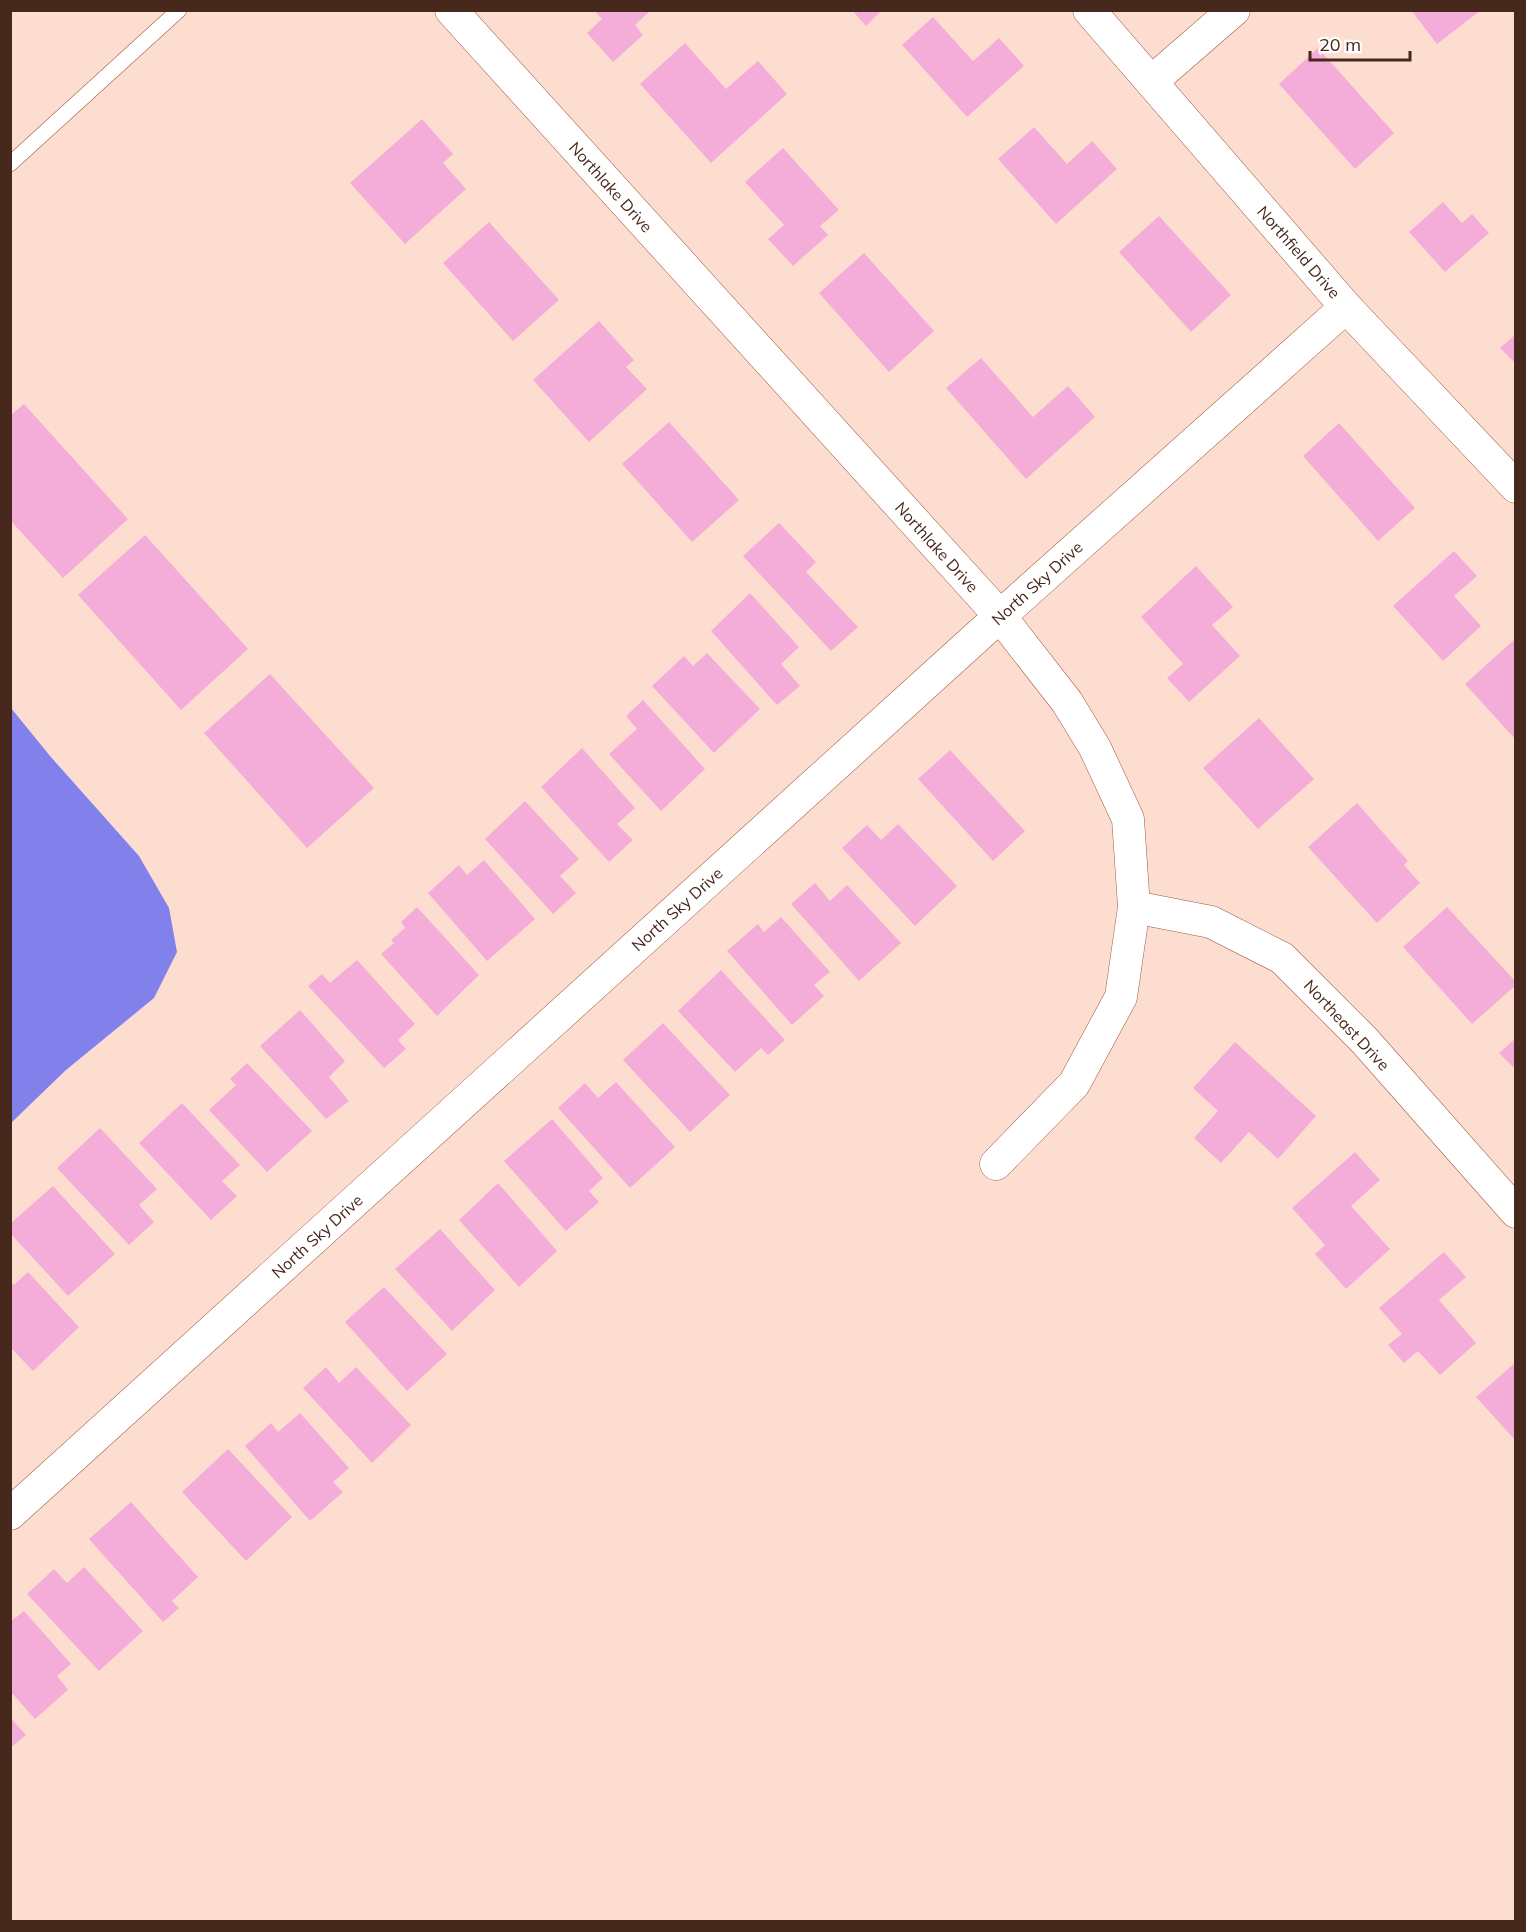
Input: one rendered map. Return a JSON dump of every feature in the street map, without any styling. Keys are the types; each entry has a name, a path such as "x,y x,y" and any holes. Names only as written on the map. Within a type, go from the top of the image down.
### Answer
{"street":[{"name":"Northlake Drive","path":"451,10 1000,616 1067,702 1095,748 1128,819 1134,907 1120,997 1074,1084 996,1164"},
{"name":"Northfield Drive","path":"1089,10 1347,307 1515,487"},
{"path":"1151,82 1234,10"},
{"name":"North Sky Drive","path":"10,1514 1000,616 1347,307"},
{"name":"Northeast Drive","path":"1134,907 1211,921 1282,957 1364,1040 1515,1212"}],"lane":[{"path":"10,164 179,10"}],"shaded area":[{"path":"11,708 50,756 139,856 169,908 177,952 154,998 66,1070 11,1123"}],"building":[{"path":"594,10 651,10 635,25 643,35 613,62 587,33 602,19"},
{"path":"852,10 882,10 866,26"},
{"path":"1411,10 1481,10 1437,44"},
{"path":"933,17 973,61 999,38 1024,66 967,117 902,45"},
{"path":"685,43 726,89 758,61 787,94 711,163 640,84"},
{"path":"1318,48 1394,133 1355,169 1279,84"},
{"path":"422,119 453,154 443,163 466,189 405,244 350,183"},
{"path":"1034,127 1067,164 1092,141 1117,169 1056,224 998,159"},
{"path":"783,148 839,210 820,226 828,235 793,266 768,239 784,225 745,182"},
{"path":"1443,202 1462,223 1472,214 1489,233 1445,272 1409,232"},
{"path":"1159,216 1231,295 1191,332 1119,252"},
{"path":"489,222 559,300 513,341 443,263"},
{"path":"864,253 934,331 889,372 819,293"},
{"path":"599,321 634,360 626,367 647,389 589,442 533,380"},
{"path":"1516,334 1516,364 1500,348"},
{"path":"981,358 1033,417 1068,386 1095,417 1026,479 946,388"},
{"path":"24,404 128,519 63,578 10,520 10,416"},
{"path":"669,422 739,500 692,542 622,464"},
{"path":"1339,423 1415,508 1378,541 1303,456"},
{"path":"779,523 816,562 806,572 858,627 831,651 743,556"},
{"path":"145,535 248,649 181,710 78,595"},
{"path":"1454,551 1477,576 1454,596 1481,626 1443,661 1393,606"},
{"path":"1196,566 1233,607 1212,625 1240,656 1189,702 1167,678 1183,664 1141,617"},
{"path":"750,593 799,647 781,664 800,686 777,705 711,631"},
{"path":"1516,638 1516,740 1465,684"},
{"path":"707,653 760,709 714,753 652,686 684,656 693,666"},
{"path":"270,674 374,788 307,848 204,733"},
{"path":"643,700 705,769 661,811 609,754 637,729 626,716"},
{"path":"1259,718 1314,779 1258,829 1203,768"},
{"path":"582,748 635,808 617,824 633,840 609,862 541,787"},
{"path":"950,750 1025,831 993,861 918,779"},
{"path":"525,801 579,859 560,876 576,893 553,914 485,839"},
{"path":"1357,803 1408,861 1404,865 1420,883 1377,923 1308,847"},
{"path":"898,824 957,886 915,926 842,848 867,825 881,840"},
{"path":"484,860 535,919 487,961 428,893 459,865 467,875"},
{"path":"815,883 830,901 847,885 901,943 859,981 791,904"},
{"path":"417,907 479,975 437,1016 381,954 394,943 391,940 405,928 401,922"},
{"path":"1447,907 1516,982 1516,985 1472,1024 1403,947"},
{"path":"781,917 830,972 814,985 824,996 792,1025 727,951 758,924 764,932"},
{"path":"357,960 415,1024 398,1040 406,1049 384,1068 308,986 322,974 330,983"},
{"path":"721,970 785,1040 768,1055 761,1048 735,1072 678,1011"},
{"path":"300,1010 345,1061 329,1077 349,1101 326,1119 260,1046"},
{"path":"663,1023 730,1095 690,1132 623,1060"},
{"path":"1516,1038 1516,1070 1499,1053"},
{"path":"1235,1042 1316,1116 1278,1159 1249,1132 1221,1163 1194,1138 1218,1111 1193,1088"},
{"path":"247,1063 312,1131 267,1172 209,1110 236,1085 230,1079"},
{"path":"616,1082 675,1147 630,1188 558,1108 585,1083 598,1098"},
{"path":"182,1103 240,1165 222,1181 237,1196 211,1220 139,1143"},
{"path":"552,1119 603,1178 589,1191 599,1202 566,1231 504,1161"},
{"path":"100,1128 157,1189 139,1205 154,1222 129,1245 57,1168"},
{"path":"1355,1152 1380,1180 1351,1206 1390,1249 1346,1289 1315,1254 1325,1245 1292,1208"},
{"path":"498,1183 557,1251 519,1287 459,1220"},
{"path":"53,1186 115,1254 68,1296 10,1233 10,1224"},
{"path":"440,1229 495,1290 452,1331 395,1269"},
{"path":"1444,1252 1466,1277 1439,1300 1476,1343 1440,1375 1418,1351 1404,1363 1388,1345 1402,1334 1379,1308"},
{"path":"28,1272 79,1327 33,1371 10,1347 10,1281 14,1285"},
{"path":"384,1287 447,1354 407,1391 345,1322"},
{"path":"1516,1362 1516,1441 1476,1397"},
{"path":"326,1367 339,1383 356,1367 411,1425 372,1463 303,1388"},
{"path":"300,1413 349,1468 333,1482 343,1492 310,1521 245,1446 271,1423 278,1432"},
{"path":"228,1449 292,1517 246,1561 182,1492"},
{"path":"131,1502 198,1577 172,1601 179,1608 163,1622 89,1539"},
{"path":"84,1567 143,1631 99,1671 27,1594 54,1569 67,1583"},
{"path":"24,1611 71,1664 57,1676 68,1690 35,1719 10,1691 10,1622"},
{"path":"10,1717 26,1735 10,1748"}]}
